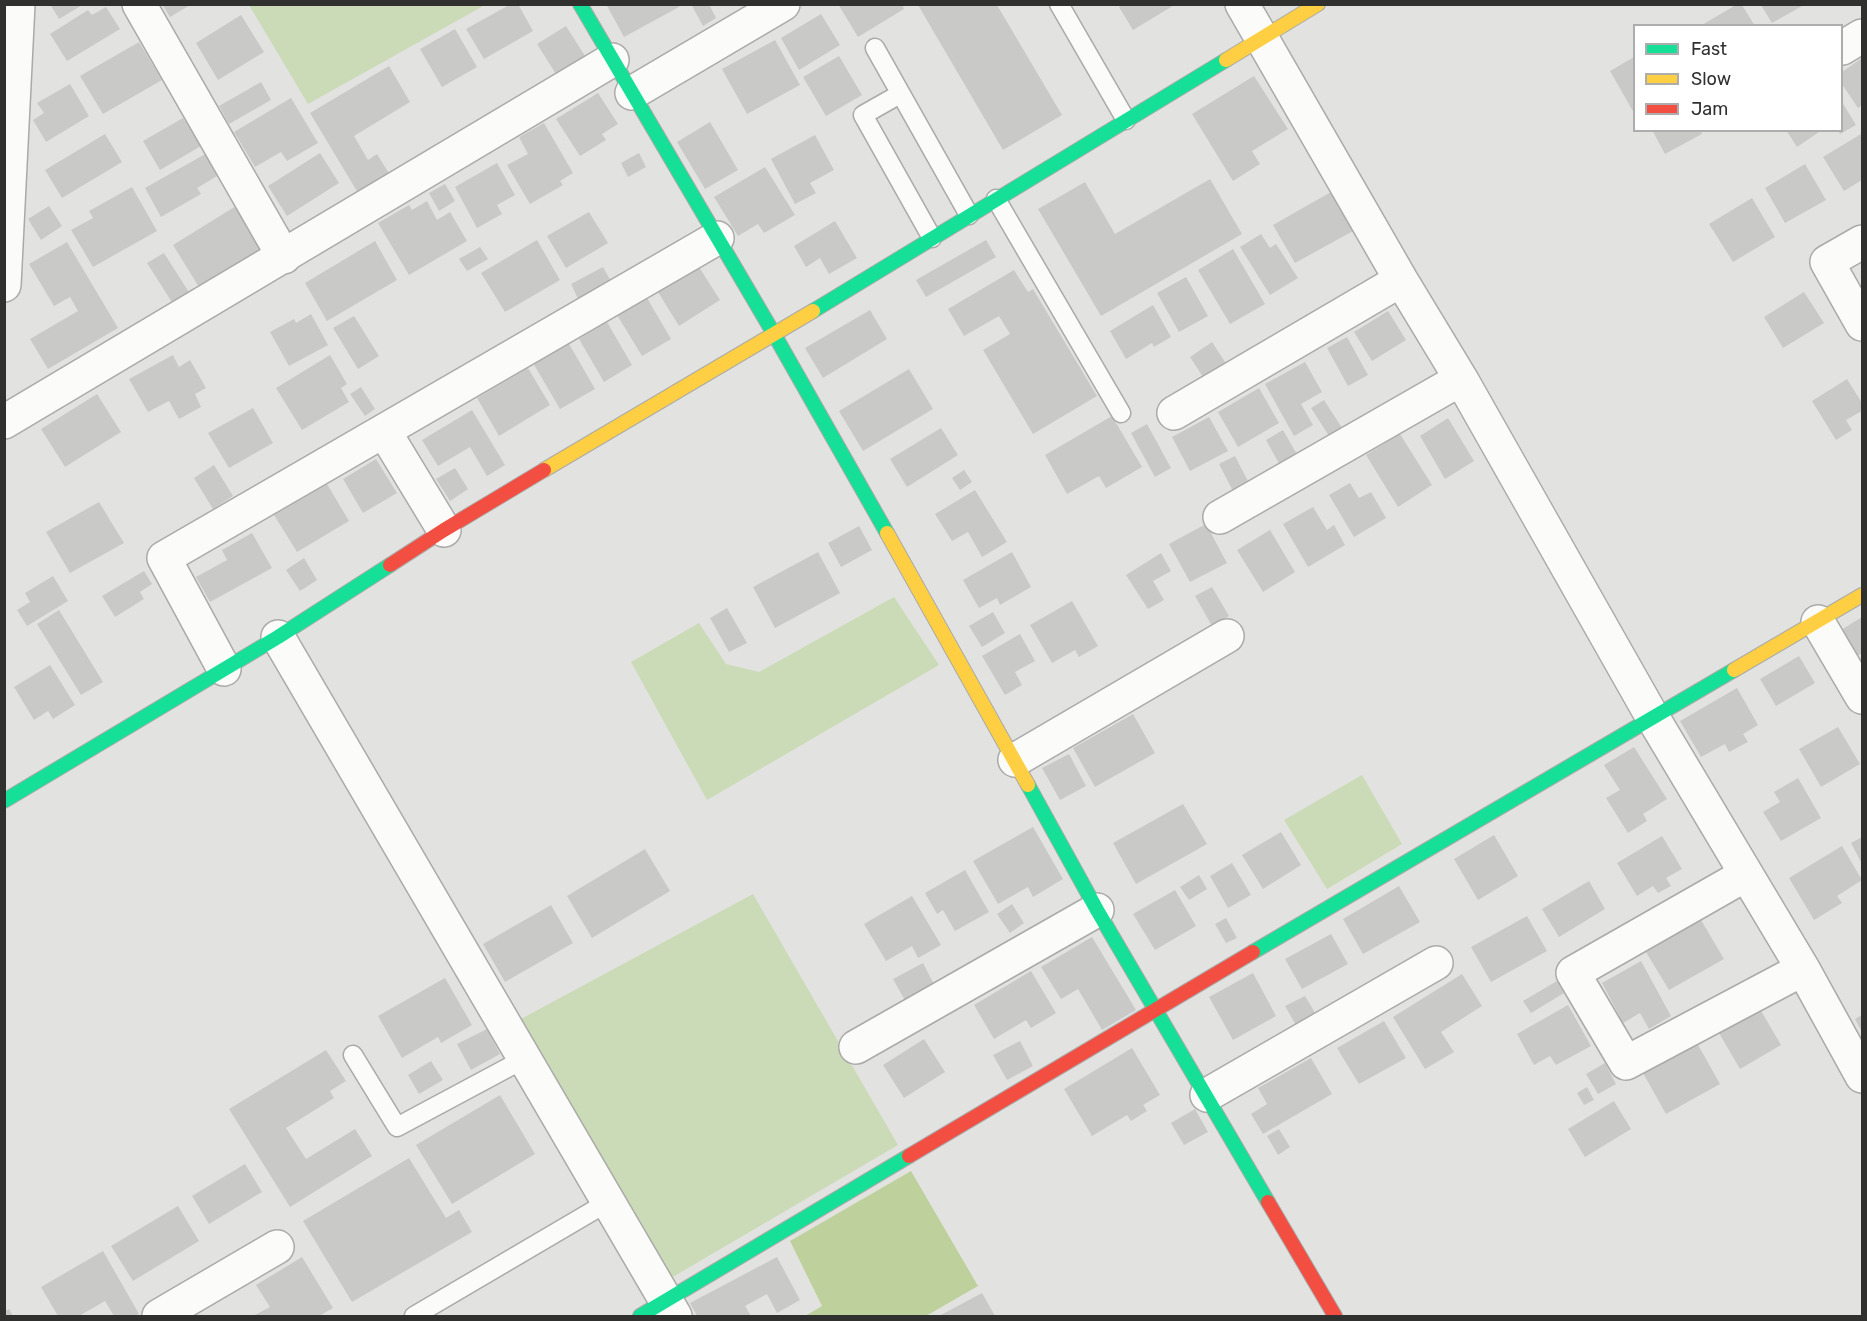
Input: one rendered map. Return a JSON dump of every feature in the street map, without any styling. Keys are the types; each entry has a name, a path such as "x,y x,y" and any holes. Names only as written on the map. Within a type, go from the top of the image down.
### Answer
{"street":[{"path":"4,285 18,4"},
{"path":"139,4 284,257"},
{"path":"580,4 774,334 1015,760 1097,910 1335,1317"},
{"path":"632,93 783,4"},
{"path":"1242,4 1401,280 1461,379 1653,718 1803,969 1863,1076"},
{"path":"4,801 278,637 444,530 774,334 1318,4"},
{"path":"1843,47 1863,36"},
{"path":"4,422 612,60"},
{"path":"224,669 164,558 717,238"},
{"path":"1863,242 1827,262 1863,324"},
{"path":"1174,414 1401,280"},
{"path":"1220,517 1461,379"},
{"path":"384,431 444,530"},
{"path":"278,637 608,1202 660,1311 1156,1009 1863,595"},
{"path":"1818,622 1863,697"},
{"path":"1015,760 1227,636"},
{"path":"1745,875 1573,973 1626,1064 1803,969"},
{"path":"856,1047 1097,910"},
{"path":"1207,1095 1436,963"},
{"path":"159,1317 277,1247"}],"lane":[{"path":"1059,4 1126,120"},
{"path":"874,48 969,216"},
{"path":"900,94 863,115 932,238"},
{"path":"996,199 1121,414"},
{"path":"353,1055 397,1127 524,1059"},
{"path":"414,1317 608,1202"}],"green space":[{"path":"249,5 485,5 308,104"},
{"path":"894,597 939,665 707,800 631,662 699,623 726,664 759,672"},
{"path":"1362,775 1402,844 1327,889 1284,820"},
{"path":"753,894 898,1145 671,1278 519,1020"},
{"path":"911,1171 978,1286 926,1316 805,1316 822,1306 790,1241"}],"building":[{"path":"50,4 84,4 59,19"},
{"path":"162,4 192,4 170,17"},
{"path":"511,4 518,4 533,31 484,59 466,29"},
{"path":"606,4 678,4 679,7 624,37"},
{"path":"691,4 709,4 716,18 703,26"},
{"path":"838,4 902,4 904,9 858,37"},
{"path":"1123,4 1176,4 1133,30 1119,7"},
{"path":"918,5 997,5 1062,115 1003,150"},
{"path":"1736,5 1742,5 1754,24 1703,24"},
{"path":"1761,5 1804,5 1772,23"},
{"path":"106,7 120,29 67,61 50,34 88,10 92,15"},
{"path":"821,14 840,45 799,70 781,38"},
{"path":"241,15 264,52 218,80 196,43"},
{"path":"566,26 585,56 556,74 537,44"},
{"path":"455,29 477,67 442,87 420,49"},
{"path":"775,40 800,85 747,114 722,69"},
{"path":"139,42 162,80 103,114 80,76"},
{"path":"839,56 862,95 826,116 803,77"},
{"path":"1633,58 1633,111 1610,71"},
{"path":"1862,58 1862,105 1858,108 1843,86 1843,71"},
{"path":"389,66 410,102 354,136 368,160 377,154 390,175 358,193 310,113"},
{"path":"1254,76 1288,129 1252,151 1260,164 1233,181 1192,114"},
{"path":"261,82 271,100 229,124 219,106"},
{"path":"70,84 89,116 46,142 33,120 44,113 37,103"},
{"path":"598,93 618,124 602,134 606,140 580,156 556,119"},
{"path":"291,98 318,143 287,161 281,152 255,167 234,132"},
{"path":"1843,104 1856,125 1840,134 1839,132 1843,132"},
{"path":"183,118 201,146 160,170 143,141"},
{"path":"710,122 738,170 705,189 677,142"},
{"path":"544,123 573,173 560,181 563,185 530,204 507,165 528,154 519,137"},
{"path":"1653,132 1701,132 1702,134 1665,154"},
{"path":"1787,132 1819,132 1797,147"},
{"path":"105,134 122,162 62,198 45,170"},
{"path":"1861,134 1862,180 1844,191 1823,157"},
{"path":"815,135 834,170 810,183 816,193 795,204 771,159"},
{"path":"207,153 219,175 197,188 201,194 161,217 145,188"},
{"path":"320,153 339,183 287,216 268,186"},
{"path":"639,153 646,167 628,177 621,163"},
{"path":"497,163 515,195 497,205 502,214 477,228 455,187"},
{"path":"1805,164 1826,200 1785,223 1765,188"},
{"path":"765,167 795,215 764,233 758,224 738,236 714,197"},
{"path":"1210,179 1242,234 1101,316 1038,209 1085,182 1115,234"},
{"path":"445,184 455,201 439,211 429,193"},
{"path":"132,187 157,231 93,267 71,230 93,218 89,211"},
{"path":"1331,192 1353,231 1295,263 1273,225"},
{"path":"1752,198 1775,237 1733,262 1709,224"},
{"path":"427,201 437,220 450,212 467,241 409,275 378,223 409,205 412,210"},
{"path":"49,206 62,226 41,240 28,219"},
{"path":"236,206 261,246 258,258 202,292 173,245"},
{"path":"589,212 608,243 566,268 547,236"},
{"path":"835,221 857,258 829,274 820,258 806,267 794,246"},
{"path":"1261,234 1270,248 1276,244 1298,278 1270,295 1240,247"},
{"path":"537,240 560,280 505,312 481,273"},
{"path":"986,240 996,257 926,297 916,280"},
{"path":"375,241 397,280 327,321 305,283"},
{"path":"67,242 118,328 48,369 30,339 78,311 70,297 54,306 29,264"},
{"path":"480,247 488,259 467,271 459,259"},
{"path":"1233,249 1265,304 1230,324 1198,270"},
{"path":"164,253 192,297 175,307 147,263"},
{"path":"603,267 613,285 580,303 571,284"},
{"path":"699,267 720,300 679,326 658,292"},
{"path":"1014,270 1028,292 1033,289 1097,396 1033,434 983,350 1010,334 999,316 964,336 948,309"},
{"path":"1186,277 1208,316 1179,332 1157,293"},
{"path":"1804,292 1824,323 1783,348 1764,317"},
{"path":"647,298 671,339 642,356 617,315"},
{"path":"1153,305 1171,337 1154,347 1152,343 1126,359 1110,331"},
{"path":"870,310 887,339 823,378 805,348"},
{"path":"1388,311 1406,340 1372,361 1354,332"},
{"path":"311,314 328,345 289,366 270,332 294,319 296,323"},
{"path":"354,316 379,356 358,369 333,328"},
{"path":"607,322 632,365 604,382 579,339"},
{"path":"1347,337 1368,375 1348,386 1327,348"},
{"path":"568,342 595,389 560,409 533,363"},
{"path":"1212,342 1227,365 1205,380 1190,357"},
{"path":"173,355 179,367 190,360 206,388 195,394 201,407 179,419 169,401 148,412 129,379"},
{"path":"330,355 347,384 341,388 349,402 302,430 276,388"},
{"path":"1305,362 1322,392 1301,404 1313,425 1294,436 1265,384"},
{"path":"528,368 550,405 499,436 477,398"},
{"path":"909,369 933,409 863,451 839,411"},
{"path":"1847,379 1862,403 1862,411 1846,420 1852,430 1836,440 1812,401"},
{"path":"361,387 375,409 365,416 350,394"},
{"path":"1259,388 1279,423 1238,447 1218,412"},
{"path":"97,394 121,432 65,467 41,429"},
{"path":"1324,400 1344,431 1331,439 1311,408"},
{"path":"253,408 273,443 229,468 208,433"},
{"path":"472,410 505,465 487,476 470,447 438,466 422,440"},
{"path":"1112,416 1142,467 1106,488 1099,476 1067,494 1045,455"},
{"path":"1209,417 1228,451 1190,471 1172,437"},
{"path":"1448,418 1474,461 1445,479 1420,436"},
{"path":"1147,424 1171,468 1155,477 1131,433"},
{"path":"941,428 958,455 907,487 890,459"},
{"path":"1283,430 1299,458 1281,467 1266,440"},
{"path":"1400,434 1432,485 1398,507 1366,455"},
{"path":"1235,456 1251,487 1235,495 1219,464"},
{"path":"376,459 397,493 363,513 343,479"},
{"path":"214,465 233,496 213,509 194,478"},
{"path":"455,468 468,489 450,501 436,479"},
{"path":"964,470 972,482 960,490 952,478"},
{"path":"1350,483 1359,498 1371,492 1386,518 1354,537 1329,495"},
{"path":"327,484 349,521 297,552 274,515"},
{"path":"975,490 1007,542 982,557 968,532 952,541 935,514"},
{"path":"99,502 124,543 70,573 46,532"},
{"path":"1313,507 1327,530 1334,525 1345,545 1308,567 1283,524"},
{"path":"1206,524 1227,563 1190,582 1169,544"},
{"path":"859,526 872,550 841,567 828,543"},
{"path":"1270,530 1295,572 1263,592 1237,550"},
{"path":"252,533 272,568 210,602 196,577 227,560 222,550"},
{"path":"818,552 840,593 775,628 753,587"},
{"path":"1012,552 1031,587 1000,605 997,598 979,608 963,580"},
{"path":"1161,553 1171,571 1153,581 1164,600 1148,609 1126,575"},
{"path":"304,558 317,580 300,591 286,570"},
{"path":"144,571 152,584 140,592 144,599 115,617 102,596"},
{"path":"53,576 68,601 27,626 17,610 30,602 25,593"},
{"path":"1212,587 1229,616 1212,626 1195,596"},
{"path":"1072,601 1098,646 1079,657 1075,650 1052,663 1030,625"},
{"path":"727,608 747,643 729,652 710,618"},
{"path":"59,610 103,682 81,695 37,624"},
{"path":"993,612 1005,633 982,647 969,626"},
{"path":"1862,617 1862,653 1857,656 1841,630"},
{"path":"1020,634 1035,661 1015,672 1022,685 1005,695 982,656"},
{"path":"1799,656 1815,683 1776,706 1760,679"},
{"path":"50,665 75,705 53,719 48,711 34,720 14,687"},
{"path":"1737,688 1758,725 1743,734 1748,742 1729,752 1725,744 1701,757 1680,721"},
{"path":"1133,714 1155,753 1095,787 1073,748"},
{"path":"1838,727 1860,764 1821,787 1799,749"},
{"path":"1634,747 1667,799 1643,814 1647,821 1628,833 1606,798 1620,790 1604,765"},
{"path":"1069,754 1086,786 1060,800 1042,768"},
{"path":"1798,778 1821,818 1781,841 1763,812 1780,802 1774,792"},
{"path":"1183,804 1207,844 1136,884 1113,843"},
{"path":"1033,827 1063,879 1033,897 1028,887 998,904 973,861"},
{"path":"1281,832 1301,865 1263,889 1242,855"},
{"path":"1494,835 1518,876 1478,900 1454,859"},
{"path":"1662,836 1682,869 1666,878 1671,886 1658,893 1653,886 1637,896 1617,863"},
{"path":"1862,837 1862,864 1851,843"},
{"path":"1842,846 1862,880 1837,896 1842,903 1814,920 1789,878"},
{"path":"645,849 670,891 592,938 567,896"},
{"path":"1232,863 1251,895 1228,908 1210,876"},
{"path":"965,870 989,912 955,931 943,910 937,914 925,893"},
{"path":"1199,875 1207,889 1189,900 1180,887"},
{"path":"1589,881 1605,909 1559,937 1542,909"},
{"path":"1399,886 1420,922 1363,954 1343,919"},
{"path":"1175,890 1196,926 1155,950 1133,914"},
{"path":"912,896 941,945 918,958 912,946 886,961 864,924"},
{"path":"1012,904 1024,923 1010,933 997,914"},
{"path":"551,905 573,943 505,982 483,944"},
{"path":"1527,916 1547,951 1491,982 1471,947"},
{"path":"1226,918 1237,938 1226,943 1215,924"},
{"path":"1701,920 1724,959 1669,990 1646,952"},
{"path":"1331,934 1348,964 1302,989 1285,959"},
{"path":"1092,937 1136,1010 1102,1030 1078,989 1061,999 1041,967"},
{"path":"1641,961 1671,1016 1649,1029 1640,1013 1623,1023 1602,983"},
{"path":"923,963 936,988 907,1004 893,979"},
{"path":"1031,971 1056,1013 1031,1028 1026,1020 994,1039 974,1005"},
{"path":"1253,973 1276,1016 1233,1040 1209,997"},
{"path":"1462,974 1482,1006 1441,1032 1454,1052 1425,1069 1393,1017"},
{"path":"445,978 472,1025 441,1043 438,1037 402,1058 378,1016"},
{"path":"1557,981 1564,993 1531,1013 1523,1001"},
{"path":"1305,996 1317,1016 1297,1027 1285,1006"},
{"path":"1568,1005 1591,1046 1556,1065 1550,1056 1534,1065 1517,1034"},
{"path":"1760,1009 1781,1045 1740,1069 1719,1033"},
{"path":"1862,1015 1862,1032 1855,1019"},
{"path":"1384,1021 1406,1058 1359,1084 1337,1048"},
{"path":"487,1029 500,1054 471,1070 457,1044"},
{"path":"924,1039 945,1072 904,1098 883,1065"},
{"path":"1020,1041 1033,1066 1007,1080 993,1055"},
{"path":"1697,1043 1720,1084 1666,1114 1643,1073"},
{"path":"1132,1048 1160,1095 1143,1105 1147,1111 1131,1121 1127,1115 1092,1136 1064,1089"},
{"path":"326,1050 346,1081 330,1091 334,1098 286,1128 306,1159 355,1129 372,1156 290,1207 229,1109"},
{"path":"1311,1058 1332,1094 1263,1134 1251,1114 1267,1104 1258,1088"},
{"path":"431,1061 443,1080 419,1094 408,1075"},
{"path":"1605,1063 1616,1084 1598,1094 1586,1074"},
{"path":"1587,1087 1594,1100 1584,1105 1577,1093"},
{"path":"500,1095 535,1154 452,1204 416,1145"},
{"path":"1614,1101 1631,1129 1585,1157 1568,1129"},
{"path":"1195,1109 1208,1132 1184,1145 1171,1123"},
{"path":"1279,1129 1290,1147 1278,1155 1267,1136"},
{"path":"409,1158 446,1218 459,1210 472,1232 352,1302 303,1221"},
{"path":"245,1164 262,1192 209,1224 192,1196"},
{"path":"178,1206 199,1241 133,1281 111,1246"},
{"path":"103,1251 139,1314 114,1316 105,1301 79,1316 58,1316 41,1287"},
{"path":"302,1257 333,1308 319,1316 253,1316 270,1307 256,1285"},
{"path":"777,1257 800,1300 777,1313 767,1294 745,1306 751,1316 697,1316 690,1303"},
{"path":"982,1293 995,1316 939,1316"},
{"path":"9,1309 13,1316 4,1316 4,1311"}],"traffic: fast":[{"path":"580,4 774,334 887,533"},
{"path":"813,311 1226,60"},
{"path":"4,801 278,637 390,565"},
{"path":"1253,952 1734,670"},
{"path":"1028,785 1097,910 1268,1202"},
{"path":"640,1316 909,1156"}],"traffic: slow":[{"path":"1226,60 1318,4"},
{"path":"544,470 813,311"},
{"path":"887,533 1028,785"},
{"path":"1734,670 1862,595"}],"traffic: jam":[{"path":"390,565 544,470"},
{"path":"909,1156 1253,952"},
{"path":"1268,1202 1335,1316"}]}
